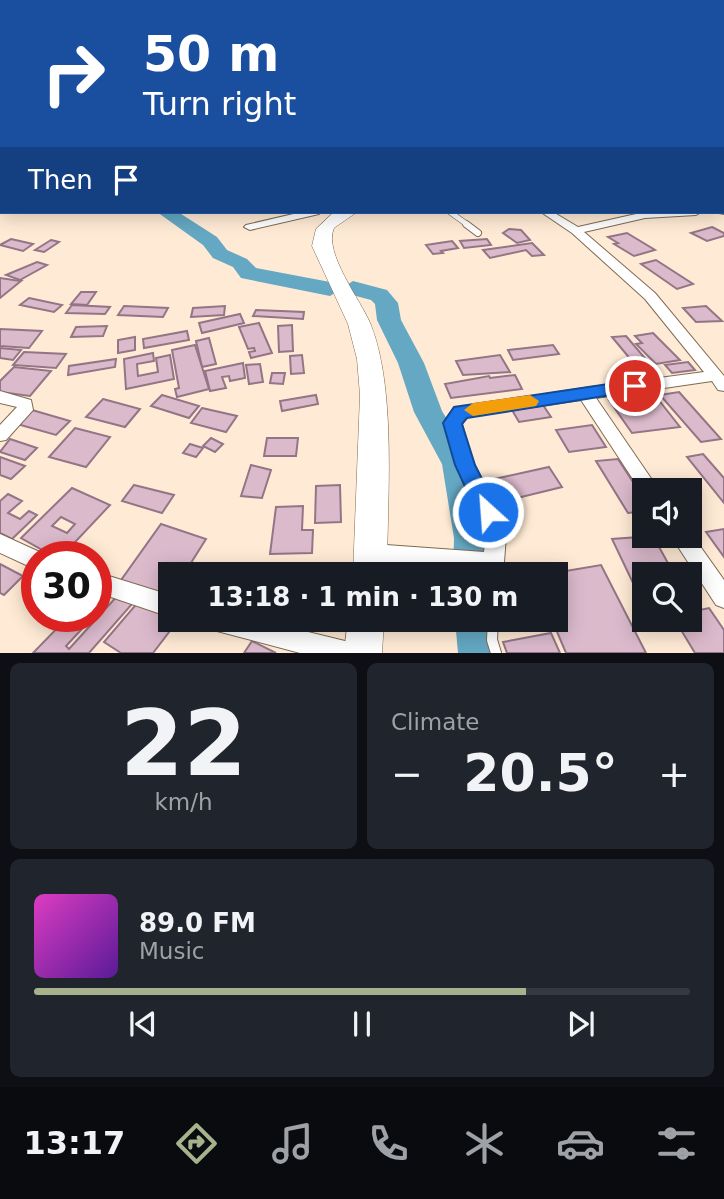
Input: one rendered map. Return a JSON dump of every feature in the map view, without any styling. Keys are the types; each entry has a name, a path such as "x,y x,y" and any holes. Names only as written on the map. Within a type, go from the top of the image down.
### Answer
{"main road":[{"path":"342,214 324,227 320,235 321,246 359,324 369,359 373,395 371,562"},
{"path":"363,653 365,632"}],"street":[{"path":"250,227 306,214"},
{"path":"549,214 576,231 650,296 718,381"},
{"path":"576,231 645,215 662,214"},
{"path":"492,562 496,536 465,465 453,419 461,412 584,393 718,381"},
{"path":"584,393 642,478"},
{"path":"0,397 26,404 24,410 0,435"},
{"path":"0,543 21,553"},
{"path":"689,548 724,598"},
{"path":"392,562 443,557 470,562"},
{"path":"112,587 158,602"},
{"path":"264,632 345,653"}],"lane":[{"path":"453,214 478,233"},
{"path":"492,632 496,653"}],"building":[{"path":"712,227 724,233 724,236 707,241 691,233"},
{"path":"509,229 521,230 530,240 517,243 503,233"},
{"path":"627,233 655,250 634,256 614,244 618,243 608,237"},
{"path":"11,239 33,244 23,251 0,245"},
{"path":"487,239 491,245 464,248 460,241"},
{"path":"51,240 59,242 44,252 35,250"},
{"path":"452,241 458,248 441,251 443,253 433,254 426,245"},
{"path":"532,243 544,255 532,256 526,250 490,258 483,250"},
{"path":"656,260 693,284 677,289 641,264"},
{"path":"37,262 47,265 20,280 6,275"},
{"path":"0,278 20,281 21,281 0,298"},
{"path":"81,292 96,292 87,305 71,304"},
{"path":"29,298 62,305 54,312 20,305"},
{"path":"72,305 110,307 105,314 66,313"},
{"path":"124,306 168,308 163,317 118,315"},
{"path":"225,306 224,315 191,317 193,308"},
{"path":"706,306 722,321 696,322 683,308"},
{"path":"256,310 304,312 303,319 253,316"},
{"path":"240,314 244,323 202,333 199,323"},
{"path":"259,323 272,353 251,358 249,352 255,351 254,348 248,349 239,327"},
{"path":"292,325 293,351 279,352 278,326"},
{"path":"107,326 103,336 71,337 76,327"},
{"path":"0,329 42,331 29,348 0,346"},
{"path":"187,331 189,340 144,348 143,339"},
{"path":"653,333 680,360 656,364 636,344 642,343 635,336"},
{"path":"626,336 655,370 641,372 612,337"},
{"path":"135,337 135,350 118,353 118,340"},
{"path":"209,338 216,364 202,367 196,341"},
{"path":"195,345 209,389 177,397 175,389 179,388 172,350"},
{"path":"553,345 559,354 513,360 508,350"},
{"path":"0,348 21,350 13,360 0,358"},
{"path":"24,352 66,354 56,368 13,365"},
{"path":"153,353 154,361 137,364 138,376 158,372 156,358 170,355 174,379 126,389 124,359"},
{"path":"302,355 304,373 291,374 290,356"},
{"path":"500,355 510,372 463,375 456,361"},
{"path":"116,359 115,367 68,375 69,366"},
{"path":"688,362 695,370 672,373 665,365"},
{"path":"243,363 245,378 230,381 229,376 222,377 226,388 210,391 205,371"},
{"path":"260,364 263,382 249,384 246,365"},
{"path":"14,367 51,371 30,396 0,392 0,381"},
{"path":"272,373 285,373 283,384 270,383"},
{"path":"515,375 522,389 451,398 445,384 489,376"},
{"path":"679,392 721,439 701,442 660,395"},
{"path":"654,394 680,427 632,433 609,400"},
{"path":"162,395 199,406 189,418 151,406"},
{"path":"316,395 318,404 282,411 280,401"},
{"path":"103,399 140,409 125,427 86,417"},
{"path":"543,405 551,417 519,422 512,410"},
{"path":"202,408 237,416 226,432 191,423"},
{"path":"32,410 70,421 56,435 17,424"},
{"path":"592,425 606,447 569,452 556,430"},
{"path":"75,428 110,437 86,467 49,457"},
{"path":"211,438 223,444 215,452 203,446"},
{"path":"267,438 298,438 296,456 264,456"},
{"path":"10,439 37,448 25,460 0,452"},
{"path":"190,444 203,448 196,457 183,453"},
{"path":"703,454 724,478 724,503 687,457"},
{"path":"0,457 25,466 11,479 0,475"},
{"path":"618,459 632,481 632,512 628,513 596,461"},
{"path":"251,465 271,470 262,498 241,496"},
{"path":"549,467 562,487 501,502 490,480"},
{"path":"134,485 174,495 162,513 122,501"},
{"path":"340,485 341,522 315,523 316,486"},
{"path":"72,488 110,505 76,541 26,541 21,538","holes":["61,517 75,524 67,533 52,526"]},
{"path":"8,494 22,501 8,513 20,519 29,511 37,515 12,539 0,533 0,501"},
{"path":"303,506 302,530 313,530 312,553 270,554 276,507"},
{"path":"161,524 206,539 192,562 158,562 158,593 119,583"},
{"path":"724,529 724,557 706,532"},
{"path":"632,538 632,548 660,548 667,562 632,562 632,581 612,539"},
{"path":"0,564 21,575 21,578 4,595 0,593"},
{"path":"601,565 632,626 632,632 635,632 646,653 566,653 557,632 568,632 568,571"},
{"path":"118,595 132,604 112,627 112,602"},
{"path":"139,601 158,612 158,632 169,632 153,653 121,653 104,642"},
{"path":"709,608 724,630 724,653 695,653 682,632 702,632 702,609"},
{"path":"53,632 79,632 66,646 69,649 84,632 107,632 89,653 33,653"},
{"path":"551,633 560,653 507,653 503,642"},
{"path":"252,641 276,653 244,653"}],"waterway":[{"path":"169,214 210,241 220,254 240,263 249,273 330,289"},
{"path":"353,288 379,295 386,303 389,320 411,363 428,412 458,464 472,538 472,562"},
{"path":"476,632 479,653"}],"slow traffic":[{"path":"473,410 530,401"}],"route":[{"path":"488,512 465,465 453,423 453,419 461,412 635,386"}]}
